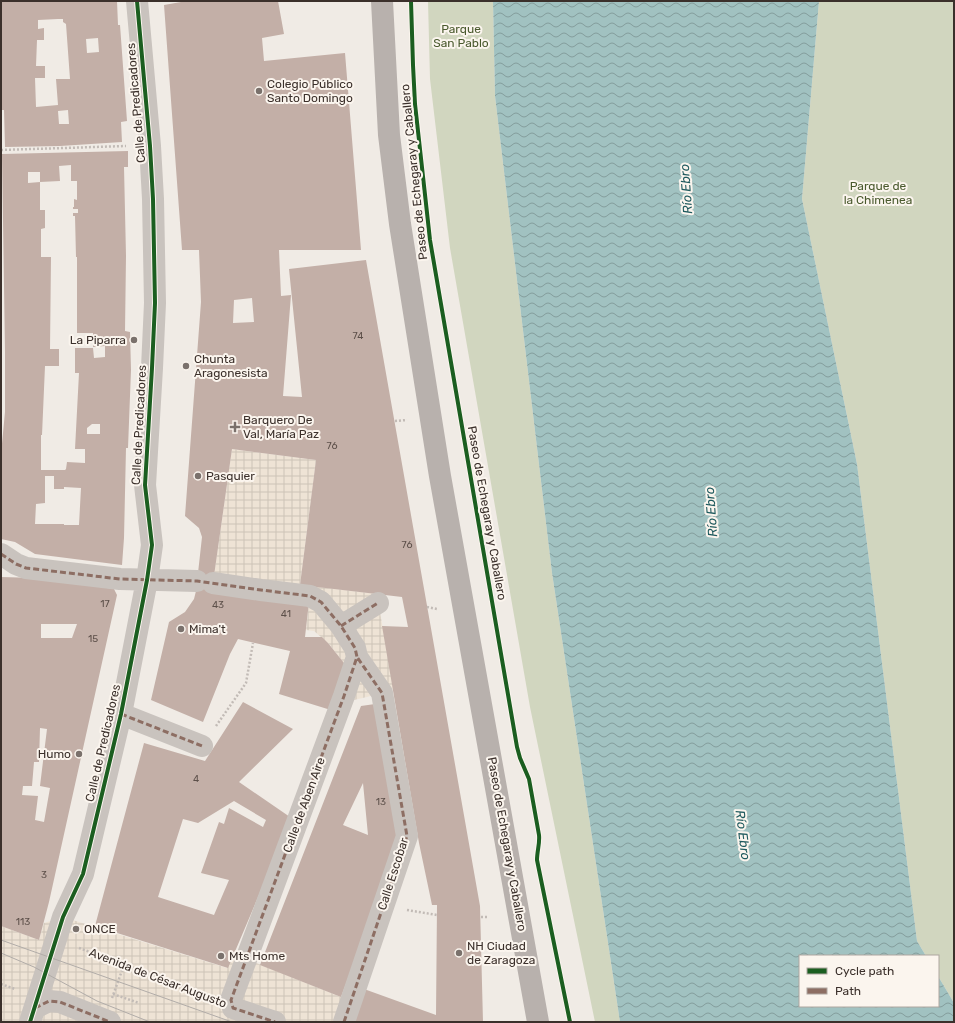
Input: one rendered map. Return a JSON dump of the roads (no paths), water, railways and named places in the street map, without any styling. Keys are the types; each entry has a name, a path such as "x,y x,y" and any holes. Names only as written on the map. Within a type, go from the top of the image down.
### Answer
{"main road":[{"name":"Paseo de Echegaray y Caballero","path":"382,1 390,135 400,224 440,476 538,1022"}],"street":[{"name":"Calle de Predicadores","path":"33,1015 63,917 83,874 121,714 147,580 152,545 145,485 155,303 153,199 150,146 136,1"},
{"path":"1,554 16,564 26,568 120,579 205,582 310,596 321,602 341,626 355,648 357,657"},
{"path":"341,626 378,603"},
{"name":"Calle Escobar","path":"344,1022 407,836 382,693 357,657"},
{"name":"Calle de Aben Aire","path":"233,994 344,696 357,657"},
{"path":"121,714 202,746"},
{"name":"Avenida de César Augusto","path":"233,994 233,1008 275,1022"},
{"path":"33,1015 48,1002 60,1002 107,1021"}],"water":[{"name":"Río Ebro","path":"493,1 819,1 802,199 857,464 917,941 925,955 799,955 799,1007 939,1007 939,978 954,1003 954,1022 620,1022 552,573 495,96"}],"tram line":[{"path":"1,940 232,1022"},
{"path":"1,953 34,967 97,1001 150,1022"}],"place":[{"name":"Colegio Público Santo Domingo","path":"259,91"},
{"name":"La Piparra","path":"134,340"},
{"name":"Chunta Aragonesista","path":"186,366"},
{"name":"Barquero De Val, María Paz","path":"235,427"},
{"name":"Pasquier","path":"198,476"},
{"name":"Mima't","path":"181,629"},
{"name":"Humo","path":"79,754"},
{"name":"ONCE","path":"76,929"},
{"name":"NH Ciudad de Zaragoza","path":"459,953"},
{"name":"Mts Home","path":"221,956"}],"park label":[{"name":"Parque San Pablo","path":"461,36"},
{"name":"Parque de la Chimenea","path":"878,193"}]}
